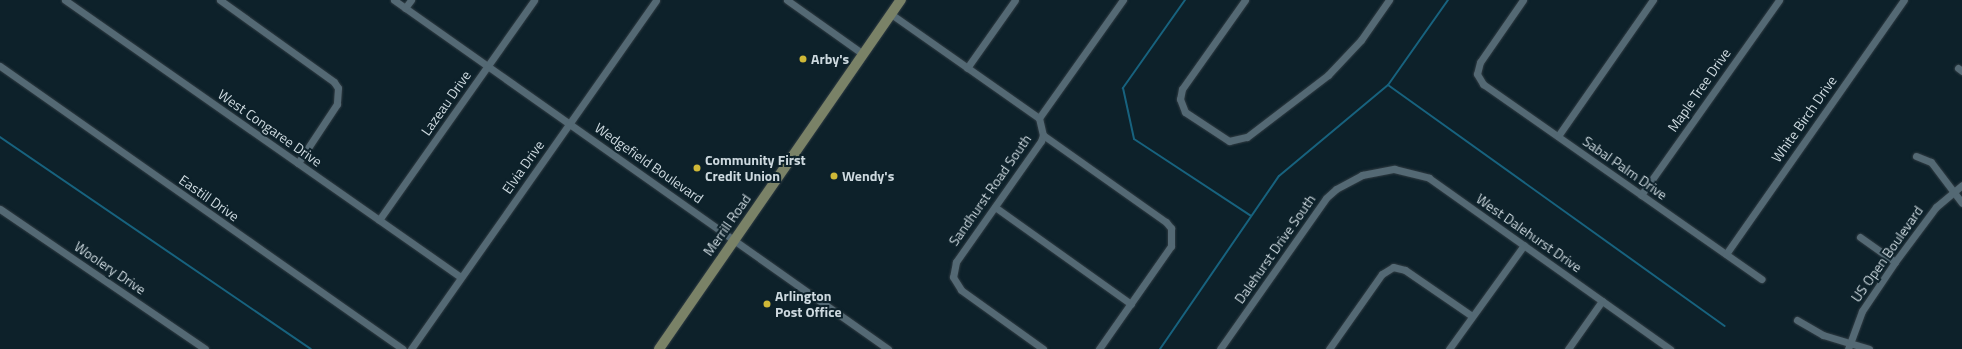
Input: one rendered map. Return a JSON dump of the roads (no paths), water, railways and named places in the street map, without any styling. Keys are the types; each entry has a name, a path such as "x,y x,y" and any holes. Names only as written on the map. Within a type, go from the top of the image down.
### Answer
{"main road":[{"name":"Merrill Road","path":"659,349 901,0"}],"street":[{"name":"West Congaree Drive","path":"65,0 461,277"},
{"path":"220,0 334,82 339,96 338,104 298,163"},
{"name":"Wedgefield Boulevard","path":"394,0 735,239 888,349"},
{"path":"406,8 411,0"},
{"name":"Lazeau Drive","path":"379,220 534,0"},
{"name":"Elvia Drive","path":"411,349 656,0"},
{"path":"786,0 863,54"},
{"path":"967,68 1015,0"},
{"path":"891,14 1039,118 1123,0"},
{"path":"1245,0 1182,89 1180,99 1185,112 1222,139 1237,141 1247,137 1328,75 1361,40 1389,0"},
{"name":"Sabal Palm Drive","path":"1523,0 1480,62 1477,74 1483,84 1762,279"},
{"path":"1558,136 1653,0"},
{"name":"Maple Tree Drive","path":"1641,195 1779,0"},
{"name":"White Birch Drive","path":"1726,254 1904,0"},
{"name":"Eastill Drive","path":"0,66 403,349"},
{"name":"Sandhurst Road South","path":"1039,118 1043,135 956,262 953,277 961,290 1043,349"},
{"path":"1043,135 1166,222 1172,234 1170,246 1099,349"},
{"path":"1916,156 1930,162 1962,203"},
{"name":"West Dalehurst Drive","path":"1362,175 1394,169 1429,178 1670,349"},
{"name":"Dalehurst Drive South","path":"1220,349 1326,198 1336,189 1362,175"},
{"name":"US Open Boulevard","path":"1849,346 1862,311 1895,262 1936,207 1962,185"},
{"path":"995,207 1131,304"},
{"name":"Woolery Drive","path":"0,209 205,349"},
{"path":"1860,237 1895,262"},
{"path":"1449,349 1524,245"},
{"path":"1329,349 1382,274 1397,267 1406,270 1472,316"},
{"path":"1568,349 1602,301"},
{"path":"1797,320 1823,335 1849,346 1869,349"}],"waterway":[{"path":"1185,0 1123,88 1134,139 1251,216"},
{"path":"1448,0 1388,85 1725,326"},
{"path":"1160,349 1279,176 1388,85"},
{"path":"0,137 311,349"}],"place":[{"name":"Arby's","path":"803,59"},
{"name":"Community First Credit Union","path":"697,168"},
{"name":"Wendy's","path":"834,176"},
{"name":"Arlington Post Office","path":"767,304"}]}
